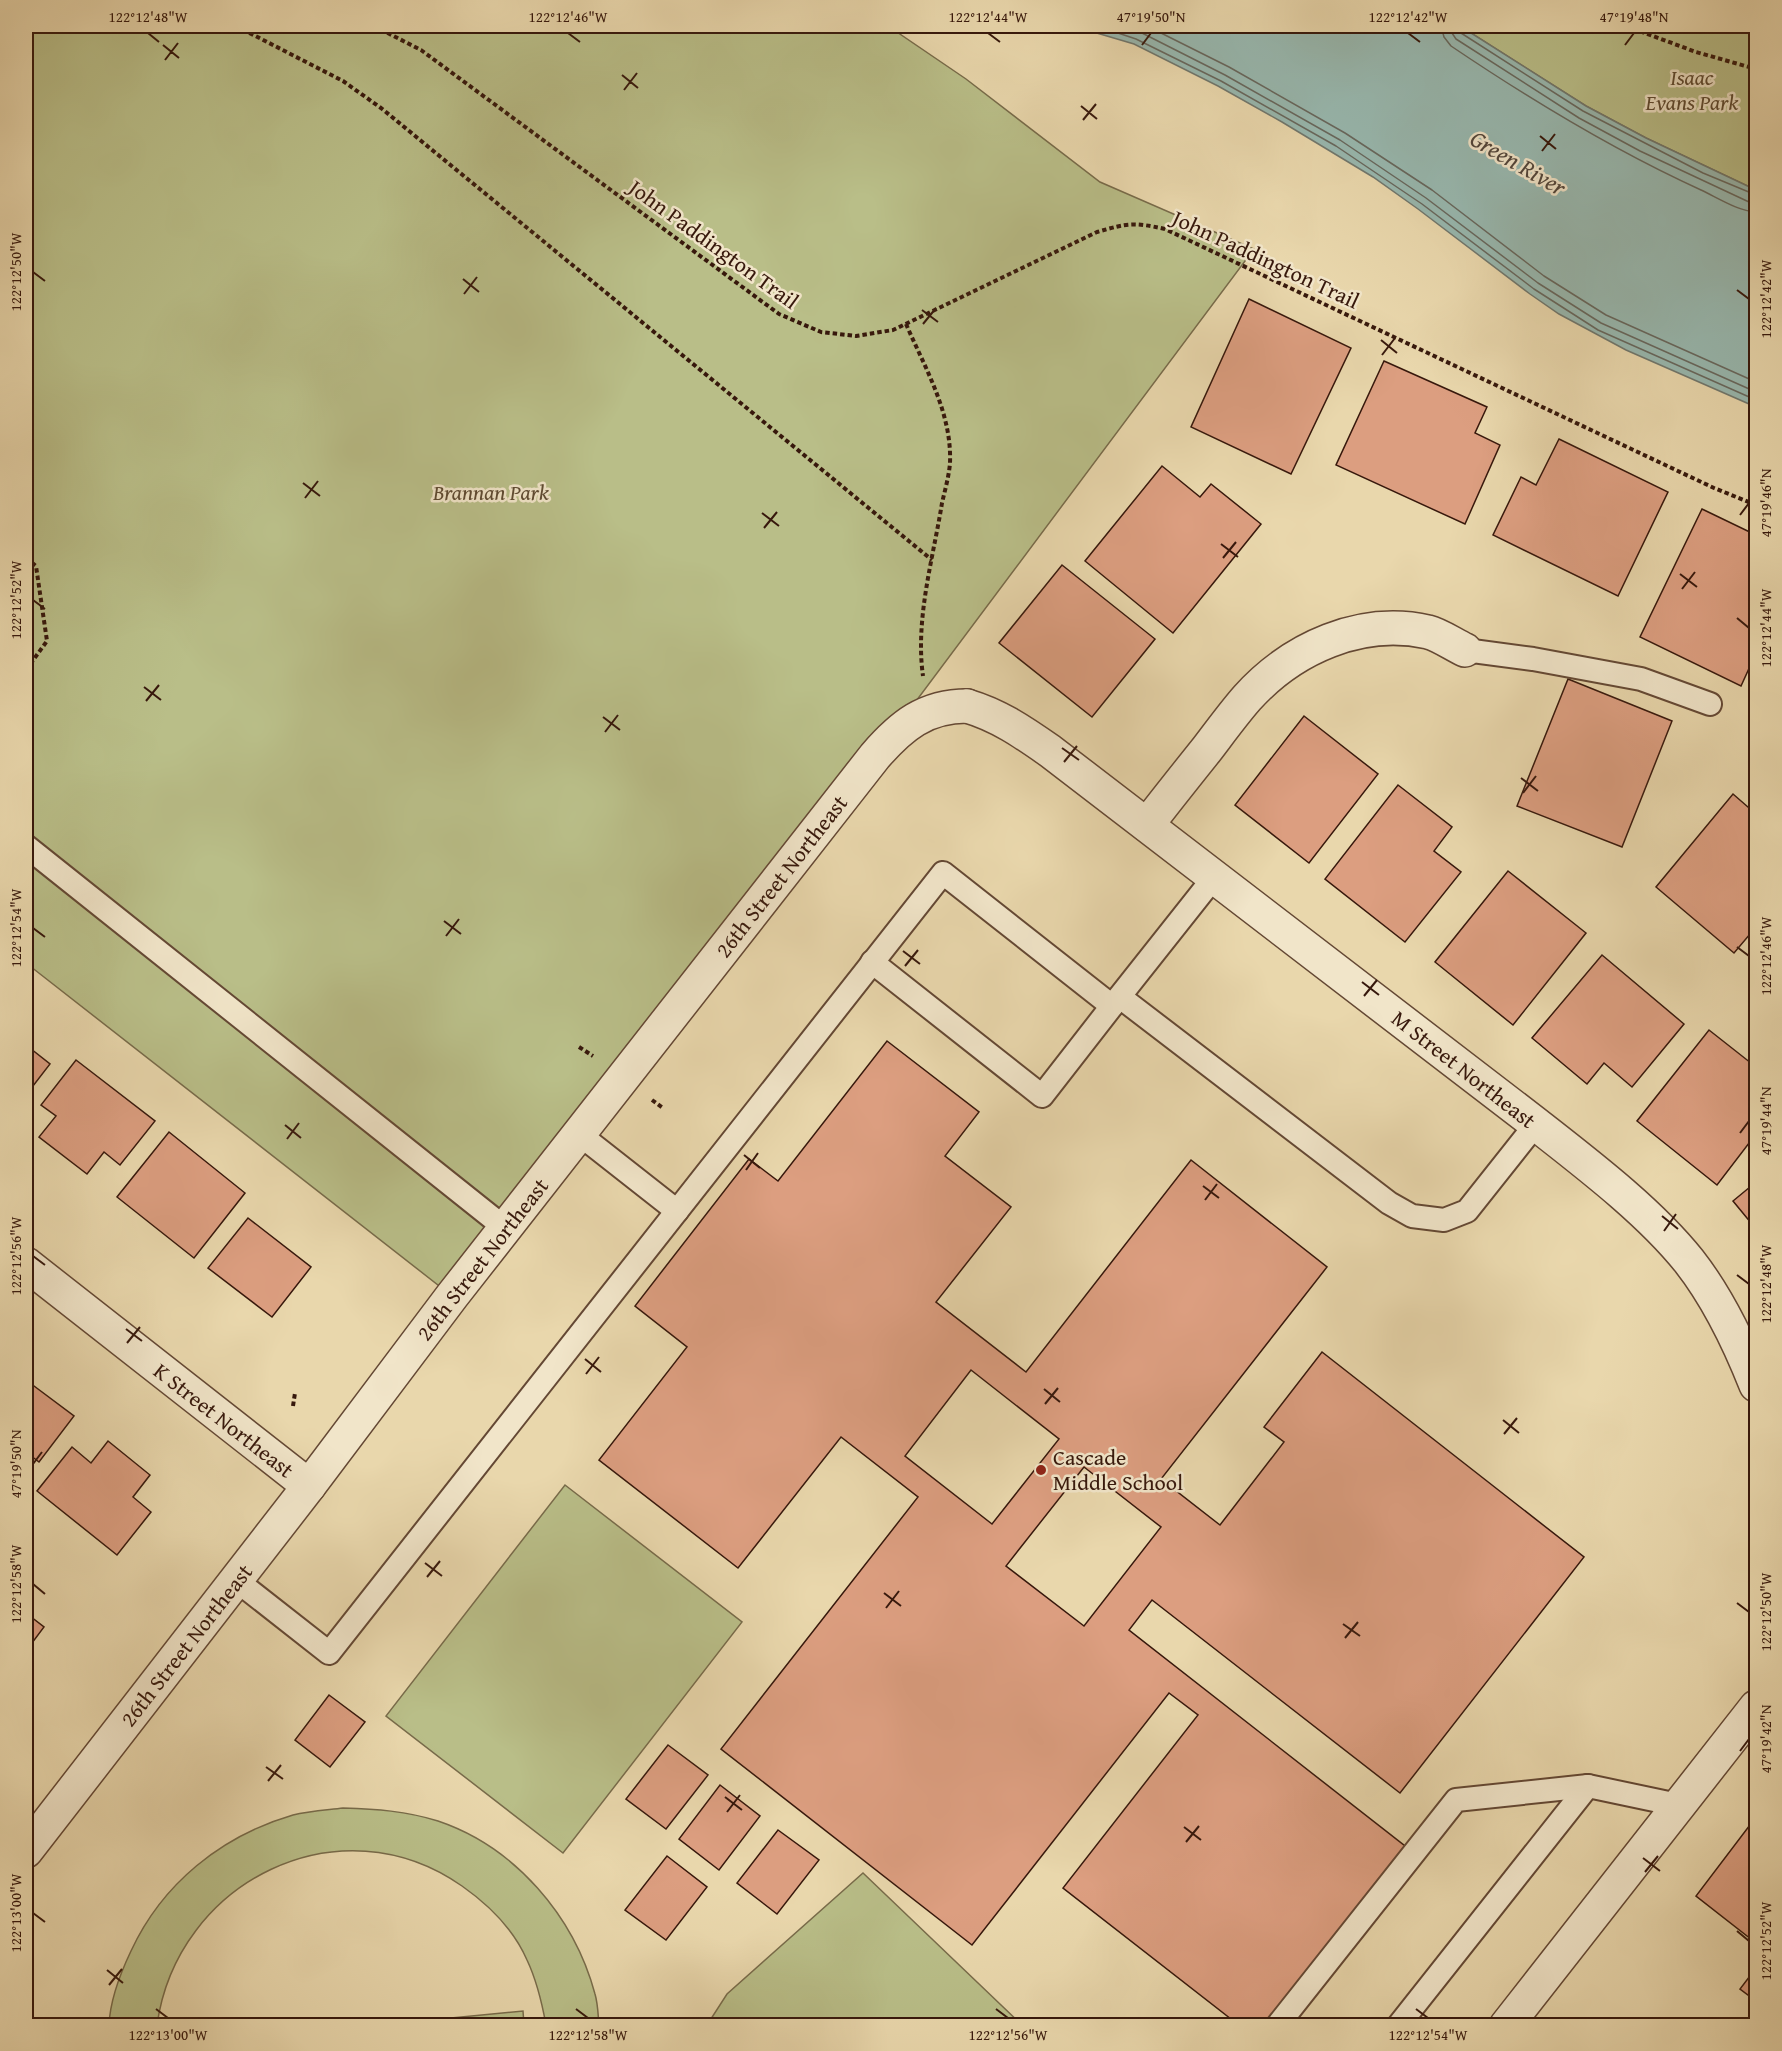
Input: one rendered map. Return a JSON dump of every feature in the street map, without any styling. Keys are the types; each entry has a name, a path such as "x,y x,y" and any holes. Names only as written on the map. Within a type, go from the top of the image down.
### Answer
{"street":[{"path":"1148,825 1247,698 1300,654 1329,640 1361,631 1394,629 1430,633 1465,650"},
{"name":"26th Street Northeast","path":"29,1840 236,1580 505,1228 875,756 908,724 927,712 939,708 967,706"},
{"name":"M Street Northeast","path":"967,706 995,716 1023,732 1148,825 1536,1124 1612,1186 1689,1261 1713,1296 1734,1333 1756,1385"},
{"name":"K Street Northeast","path":"26,1264 309,1486"},
{"path":"1506,2025 1756,1707"}],"lane":[{"path":"1465,650 1533,659 1641,679 1710,704"},
{"path":"26,846 505,1228"},
{"path":"236,1580 329,1653 943,873 1389,1203 1412,1216 1444,1220 1467,1211 1536,1124"},
{"path":"872,962 1042,1096 1215,876"},
{"path":"579,1134 677,1211"},
{"path":"1277,2025 1456,1800 1588,1786 1678,1805"},
{"path":"1398,2025 1588,1786"}],"path":[{"path":"236,26 343,81 381,108 932,560"},
{"name":"John Paddington Trail","path":"374,26 421,50 779,314 821,332 856,336 893,330 1097,232 1127,223 1164,229 1713,488 1756,504"},
{"path":"1626,26 1696,52 1756,69"},
{"path":"906,324 941,404 948,431 950,463 932,560 920,654 927,712"},
{"path":"26,558 36,566 47,641 26,670"},
{"path":"579,1047 596,1058"},
{"path":"293,1406 294,1394"}],"green space":[{"name":"Brannan Park","path":"26,26 888,26 966,79 1100,182 1254,249 875,756 452,1296 26,963"},
{"name":"Isaac Evans Park","path":"1460,26 1756,26 1756,190 1646,138 1586,106"},
{"path":"565,1485 742,1622 563,1853 386,1716"},
{"path":"343,1808 391,1811 438,1821 492,1848 516,1867 538,1888 572,1938 595,1994 599,2025 546,2025 534,1976 522,1949 508,1928 482,1901 462,1886 415,1861 366,1851 317,1854 271,1869 230,1895 196,1930 171,1974 157,2025 109,2025 119,1978 131,1951 159,1904 177,1884 218,1850 267,1824 293,1815"},
{"path":"863,1873 1022,2025 707,2025 727,1994"},
{"path":"523,2011 524,2025 379,2025"}],"water":[{"name":"Green River","path":"1073,26 1460,26 1586,106 1646,138 1756,190 1756,407 1626,350 1559,314 1373,177 1218,86 1134,44"}],"building":[{"path":"1249,299 1351,348 1291,474 1191,427"},
{"path":"1384,361 1487,407 1475,433 1500,445 1465,524 1336,465"},
{"path":"1559,439 1668,492 1618,596 1493,535 1521,477 1536,485"},
{"path":"1162,466 1200,497 1211,484 1261,524 1173,633 1085,561"},
{"path":"1702,509 1756,535 1756,653 1741,686 1640,637"},
{"path":"1062,565 1155,639 1092,717 999,643"},
{"path":"1568,679 1672,721 1622,847 1517,806"},
{"path":"1304,716 1378,774 1309,863 1235,805"},
{"path":"1398,785 1452,827 1434,851 1461,872 1405,942 1325,879"},
{"path":"1733,794 1756,814 1756,927 1734,953 1656,887"},
{"path":"1508,871 1586,933 1513,1025 1435,962"},
{"path":"1602,955 1684,1024 1632,1087 1604,1063 1587,1084 1532,1038"},
{"path":"1709,1030 1756,1067 1756,1134 1717,1185 1637,1121"},
{"path":"887,1041 979,1112 945,1156 1011,1207 936,1302 1026,1372 1191,1160 1327,1267 1161,1479 1220,1525 1284,1442 1264,1427 1322,1352 1584,1557 1400,1793 1152,1600 1129,1630 1405,1846 1265,2026 1240,2026 1063,1888 1198,1715 1169,1693 972,1945 721,1749 918,1497 841,1437 738,1568 599,1460 687,1347 635,1306 749,1159 778,1181","holes":["971,1370 1059,1439 992,1524 905,1456","1084,1467 1161,1527 1084,1626 1006,1566"]},
{"path":"26,1045 50,1064 26,1095"},
{"path":"76,1060 155,1121 120,1165 104,1152 87,1174 39,1137 56,1116 41,1105"},
{"path":"169,1132 245,1193 194,1258 117,1197"},
{"path":"1756,1182 1756,1229 1733,1201"},
{"path":"248,1218 311,1267 272,1317 208,1268"},
{"path":"26,1380 74,1416 39,1462 26,1452"},
{"path":"108,1441 150,1475 133,1497 151,1512 117,1555 37,1491 72,1447 91,1463"},
{"path":"26,1613 44,1627 26,1651"},
{"path":"329,1695 365,1722 330,1767 295,1740"},
{"path":"668,1745 708,1775 666,1829 626,1799"},
{"path":"720,1785 760,1816 719,1870 679,1839"},
{"path":"1756,1817 1756,1943 1696,1896"},
{"path":"778,1830 819,1860 777,1914 737,1883"},
{"path":"667,1856 707,1887 666,1940 625,1910"},
{"path":"1756,1968 1756,2001 1740,1989"}],"place":[{"name":"Cascade Middle School","path":"1041,1470"}]}
